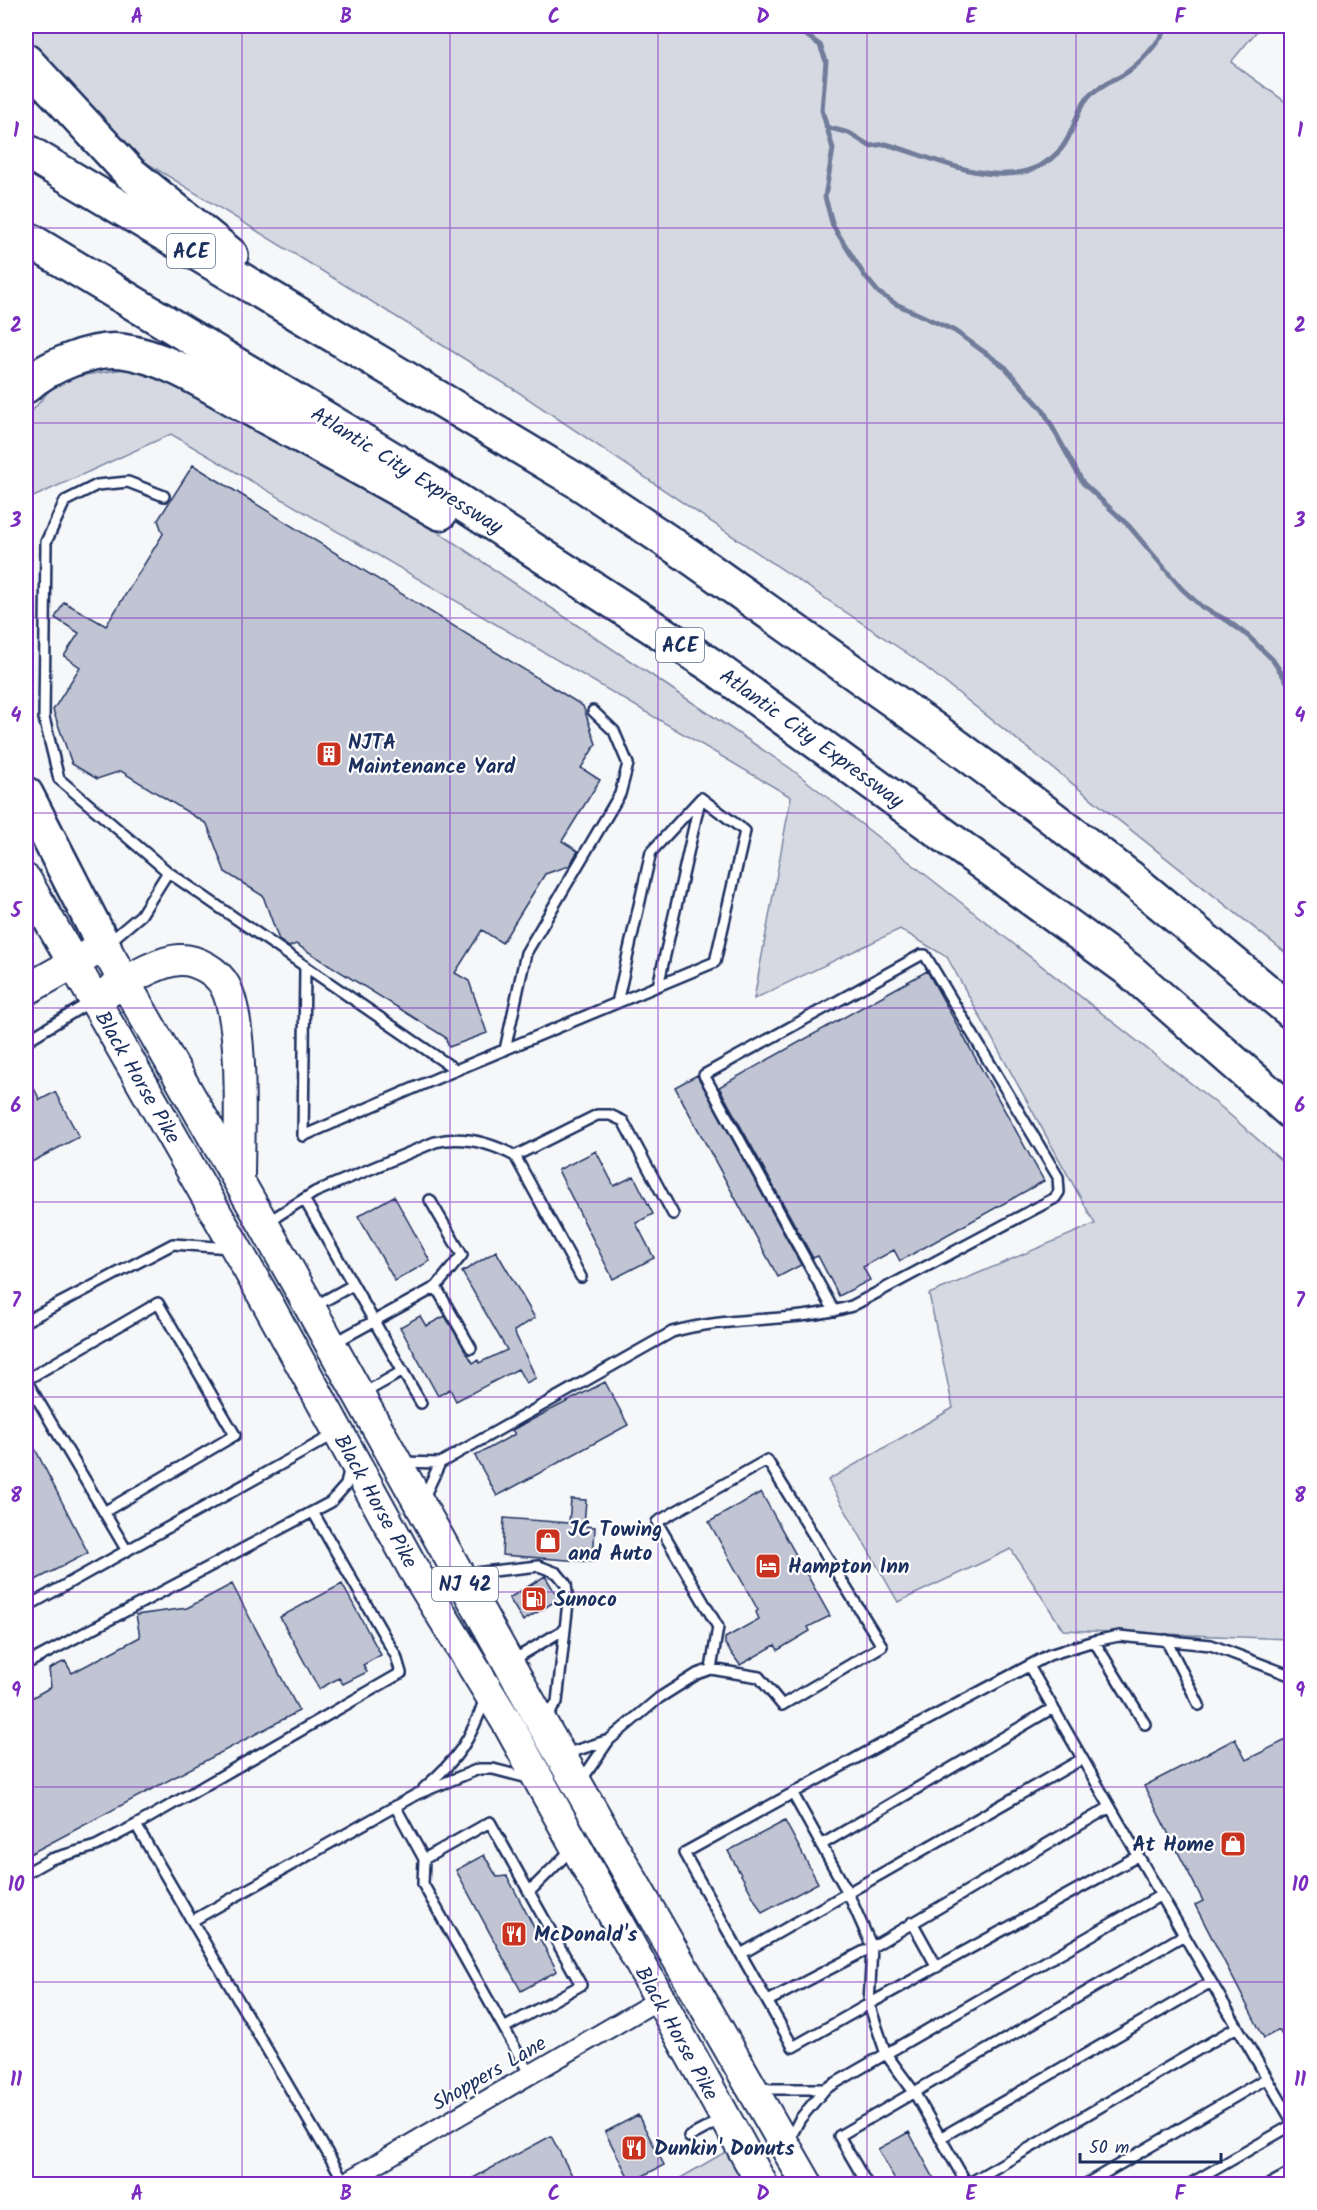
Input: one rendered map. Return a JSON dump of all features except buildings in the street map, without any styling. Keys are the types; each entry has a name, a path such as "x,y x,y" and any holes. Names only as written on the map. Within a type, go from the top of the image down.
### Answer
{"highway":[{"path":"26,61 130,173 248,270 357,350"},
{"name":"ACE","path":"26,151 577,481 774,614 1046,813 1128,876 1292,1012"},
{"name":"Atlantic City Expressway","path":"26,238 404,466 711,665 1129,970 1292,1113"},
{"path":"26,386 54,366 84,356 120,350 153,358 202,382 421,502 711,665"},
{"name":"NJ 42","path":"26,794 104,946"},
{"name":"Black Horse Pike","path":"26,880 235,1248 414,1570 488,1691 762,2184"},
{"path":"26,990 104,946"},
{"name":"Black Horse Pike","path":"104,946 332,1344 542,1723 807,2184"},
{"path":"95,1000 125,982 178,960 192,962 213,971 224,985 235,1018 240,1181"}],"street":[{"name":"Shoppers Lane","path":"345,2184 658,2000"}],"lane":[{"path":"164,496 128,482 97,485 65,501 46,542 44,718 60,779 168,872 456,1070"},
{"path":"505,1050 526,953 620,794 628,764 614,731 593,711"},
{"path":"305,966 303,1136 715,962 745,831 701,798"},
{"path":"617,1003 651,852 701,798"},
{"path":"658,986 701,798"},
{"path":"104,946 141,915 168,872"},
{"path":"397,1461 440,1463 672,1332 697,1325 834,1311 852,1306 1055,1197 1059,1192 1058,1177 929,958 925,955 921,955 704,1075 834,1311"},
{"path":"26,1041 95,1000"},
{"path":"515,1156 597,1115 610,1115 623,1121 673,1214"},
{"path":"264,1225 304,1199 424,1146 452,1138 498,1146 515,1156 581,1277"},
{"path":"304,1199 421,1403"},
{"path":"332,1344 436,1287 462,1255 430,1200"},
{"path":"26,1321 173,1244 235,1248"},
{"path":"311,1308 353,1286"},
{"path":"436,1287 471,1348"},
{"path":"104,1512 235,1435 158,1303 26,1380 127,1551"},
{"path":"360,1396 403,1371"},
{"path":"26,1607 127,1551 344,1442 346,1485 331,1502 26,1664"},
{"path":"578,1785 609,1740 659,1698 697,1674 711,1669 759,1677 782,1705 882,1646 767,1460 657,1522 718,1627 711,1669"},
{"path":"421,1505 440,1463"},
{"path":"26,1873 51,1859 96,1846 136,1825 401,1673 396,1656 313,1512"},
{"path":"460,1575 539,1566 557,1573 566,1584 568,1602 557,1702 542,1723"},
{"path":"508,1662 565,1629"},
{"path":"1138,1856 793,2047 684,1853 879,1745 1050,1655 1094,1641 1119,1636 1211,1645 1292,1676"},
{"path":"1166,1640 1199,1705"},
{"path":"1094,1641 1144,1724"},
{"path":"1029,1666 1292,2123 1190,2184"},
{"path":"417,1794 445,1771 461,1752 475,1730 488,1691"},
{"path":"821,1845 1053,1708"},
{"path":"561,1755 609,1740"},
{"path":"741,1954 1082,1759"},
{"path":"192,1921 417,1794 479,1769 493,1769 538,1780"},
{"path":"793,1794 848,1893 872,1947 869,2004 886,2054 914,2092 968,2184 1237,2027"},
{"path":"394,1806 424,1859 423,1884 530,2075"},
{"path":"768,2001 872,1947 1110,1807"},
{"path":"424,1859 490,1822 581,1985 504,2028"},
{"path":"136,1825 345,2184"},
{"path":"529,1892 574,1847"},
{"path":"786,2147 800,2120 825,2089 1161,1895"},
{"path":"912,1922 937,1966"},
{"path":"867,2184 839,2136 1184,1935"},
{"path":"940,2138 1211,1982"},
{"path":"1086,2184 1267,2078"},
{"path":"748,2081 769,2089 825,2089"},
{"path":"689,2137 724,2118"},
{"path":"1270,2184 1292,2172"}],"shaded area":[{"path":"26,26 1261,26 1231,62 1291,106 1291,957 914,658 515,390 137,157 26,37"},
{"path":"140,351 429,526 790,768 1221,1107 1291,1169 1291,1639 1063,1630 1011,1549 898,1602 828,1480 953,1408 929,1294 1095,1224 947,957 900,929 754,999 791,797 171,434 31,498 26,566 26,418 59,379 137,367"},
{"path":"739,2144 762,2184 670,2184"}],"waterway":[{"path":"793,26 820,45 826,61 822,110 833,149 825,197 833,226 864,275 879,293 896,304 955,331 1005,367 1043,410 1083,483 1129,526 1182,589 1202,607 1228,621 1248,636 1272,659 1292,689"},
{"path":"826,127 849,133 870,146 886,144 976,172 1000,174 1022,172 1043,164 1061,149 1088,97 1136,65 1169,26"}],"place":[{"name":"NJTA Maintenance Yard","path":"329,754"},
{"name":"JC Towing and Auto","path":"548,1541"},
{"name":"Hampton Inn","path":"768,1566"},
{"name":"Sunoco","path":"534,1599"},
{"name":"At Home","path":"1233,1844"},
{"name":"McDonald's","path":"514,1934"},
{"name":"Dunkin' Donuts","path":"634,2148"}]}
